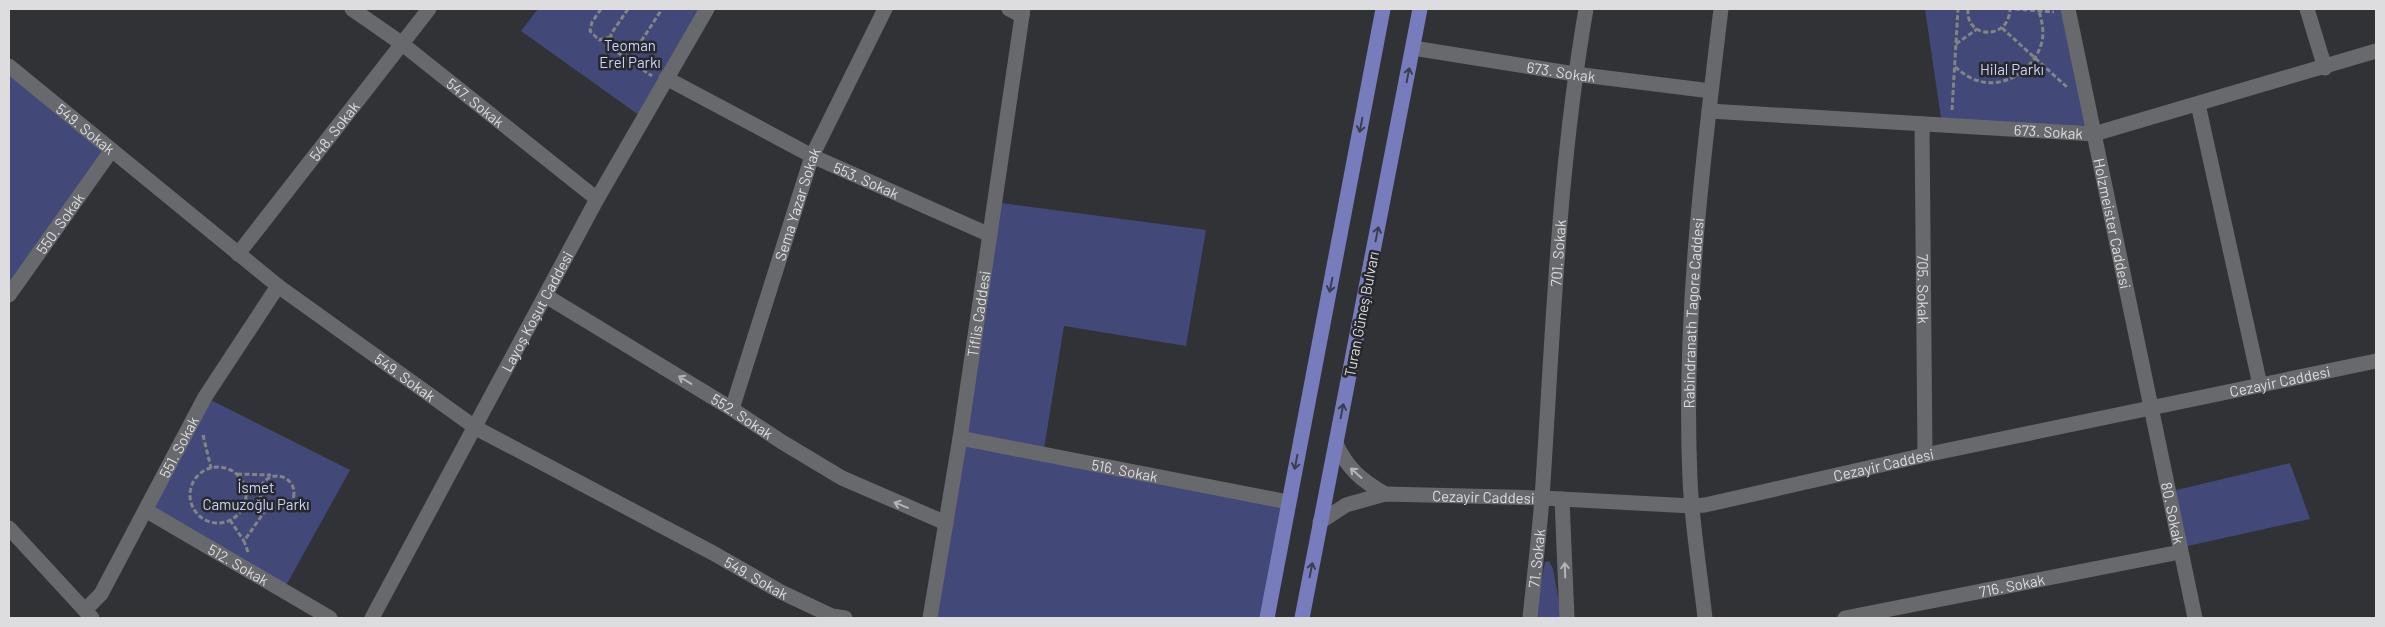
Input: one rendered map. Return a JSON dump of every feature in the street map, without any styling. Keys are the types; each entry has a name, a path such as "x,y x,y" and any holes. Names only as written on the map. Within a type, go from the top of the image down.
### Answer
{"main road":[{"path":"1267,618 1383,9"},
{"name":"Turan Güneş Bulvarı","path":"1302,618 1420,9"}],"street":[{"name":"547. Sokak","path":"352,9 401,43 597,199"},
{"name":"548. Sokak","path":"238,254 401,43 430,9"},
{"name":"Layoş Koşut Caddesi","path":"372,618 476,428 597,199 707,9"},
{"name":"Sema Yazar Sokak","path":"732,408 812,156 885,9"},
{"name":"701. Sokak","path":"1542,498 1545,427 1564,158 1586,9"},
{"name":"Rabindranath Tagore Caddesi","path":"1705,618 1692,506 1689,435 1693,276 1711,91 1722,9"},
{"name":"Holzmeister Caddesi","path":"2068,9 2151,407"},
{"path":"2307,9 2325,68"},
{"name":"Tiflis Caddesi","path":"930,618 960,438 990,235 1018,11"},
{"name":"673. Sokak","path":"1413,48 1575,74 1711,91"},
{"name":"673. Sokak","path":"1709,111 2094,134 2375,55"},
{"name":"549. Sokak","path":"9,66 278,286 476,428 714,553 781,592 832,616 845,618"},
{"name":"553. Sokak","path":"665,81 812,156 990,235"},
{"path":"2198,104 2260,385"},
{"name":"705. Sokak","path":"1922,124 1925,455"},
{"name":"550. Sokak","path":"9,296 111,151"},
{"name":"551. Sokak","path":"89,614 147,511 205,397 278,286"},
{"name":"552. Sokak","path":"546,296 732,408 782,442 842,478 946,523"},
{"name":"Cezayir Caddesi","path":"1320,522 1346,505 1385,494 1542,498 1692,506 2151,407 2376,361"},
{"name":"80. Sokak","path":"2151,407 2195,618"},
{"name":"516. Sokak","path":"960,438 1288,502"},
{"path":"1336,444 1345,462 1356,474 1385,494"},
{"name":"71. Sokak","path":"1530,618 1542,498"},
{"path":"1562,499 1567,618"},
{"name":"512. Sokak","path":"147,511 330,618"},
{"path":"9,528 89,614"},
{"name":"716. Sokak","path":"1845,618 2180,552"}],"path":[{"path":"601,9 592,22 590,31 599,40 610,37"},
{"path":"628,9 610,37 611,48 665,81"},
{"path":"629,60 662,9"},
{"path":"1951,126 1958,9"},
{"path":"1968,9 1969,18 1977,29 1990,33 2002,28 2007,22 2010,9"},
{"path":"1955,67 1971,78 1991,83 2009,80 2024,72 2036,58 2042,43 2043,27 2039,11 2015,9"},
{"path":"2002,28 2088,106"},
{"path":"1956,44 1977,29"},
{"path":"203,435 211,468"},
{"path":"211,468 227,468 236,474 245,488 246,498 243,507 230,520 213,522 204,519 193,506 190,498 194,480 211,468"},
{"path":"236,474 280,475 286,477 295,491 292,502 284,509 267,508"},
{"path":"267,508 260,498 261,486 268,477 280,475"},
{"path":"244,541 267,508"},
{"path":"230,520 244,541 251,560"}],"green space":[{"name":"Teoman Erel Parkı","path":"538,9 707,9 643,118 521,31"},
{"name":"Hilal Parkı","path":"1925,9 2068,9 2094,134 1942,125"},
{"path":"9,66 111,151 9,293"},
{"path":"994,202 1206,230 1186,346 1064,326 1043,455 1288,502 1267,618 930,618"},
{"name":"İsmet Camuzoğlu Parkı","path":"205,397 350,470 283,591 147,511"},
{"path":"2290,463 2310,519 2179,548 2168,492"},
{"path":"1549,561 1553,569 1562,618 1534,618 1545,562"}]}
